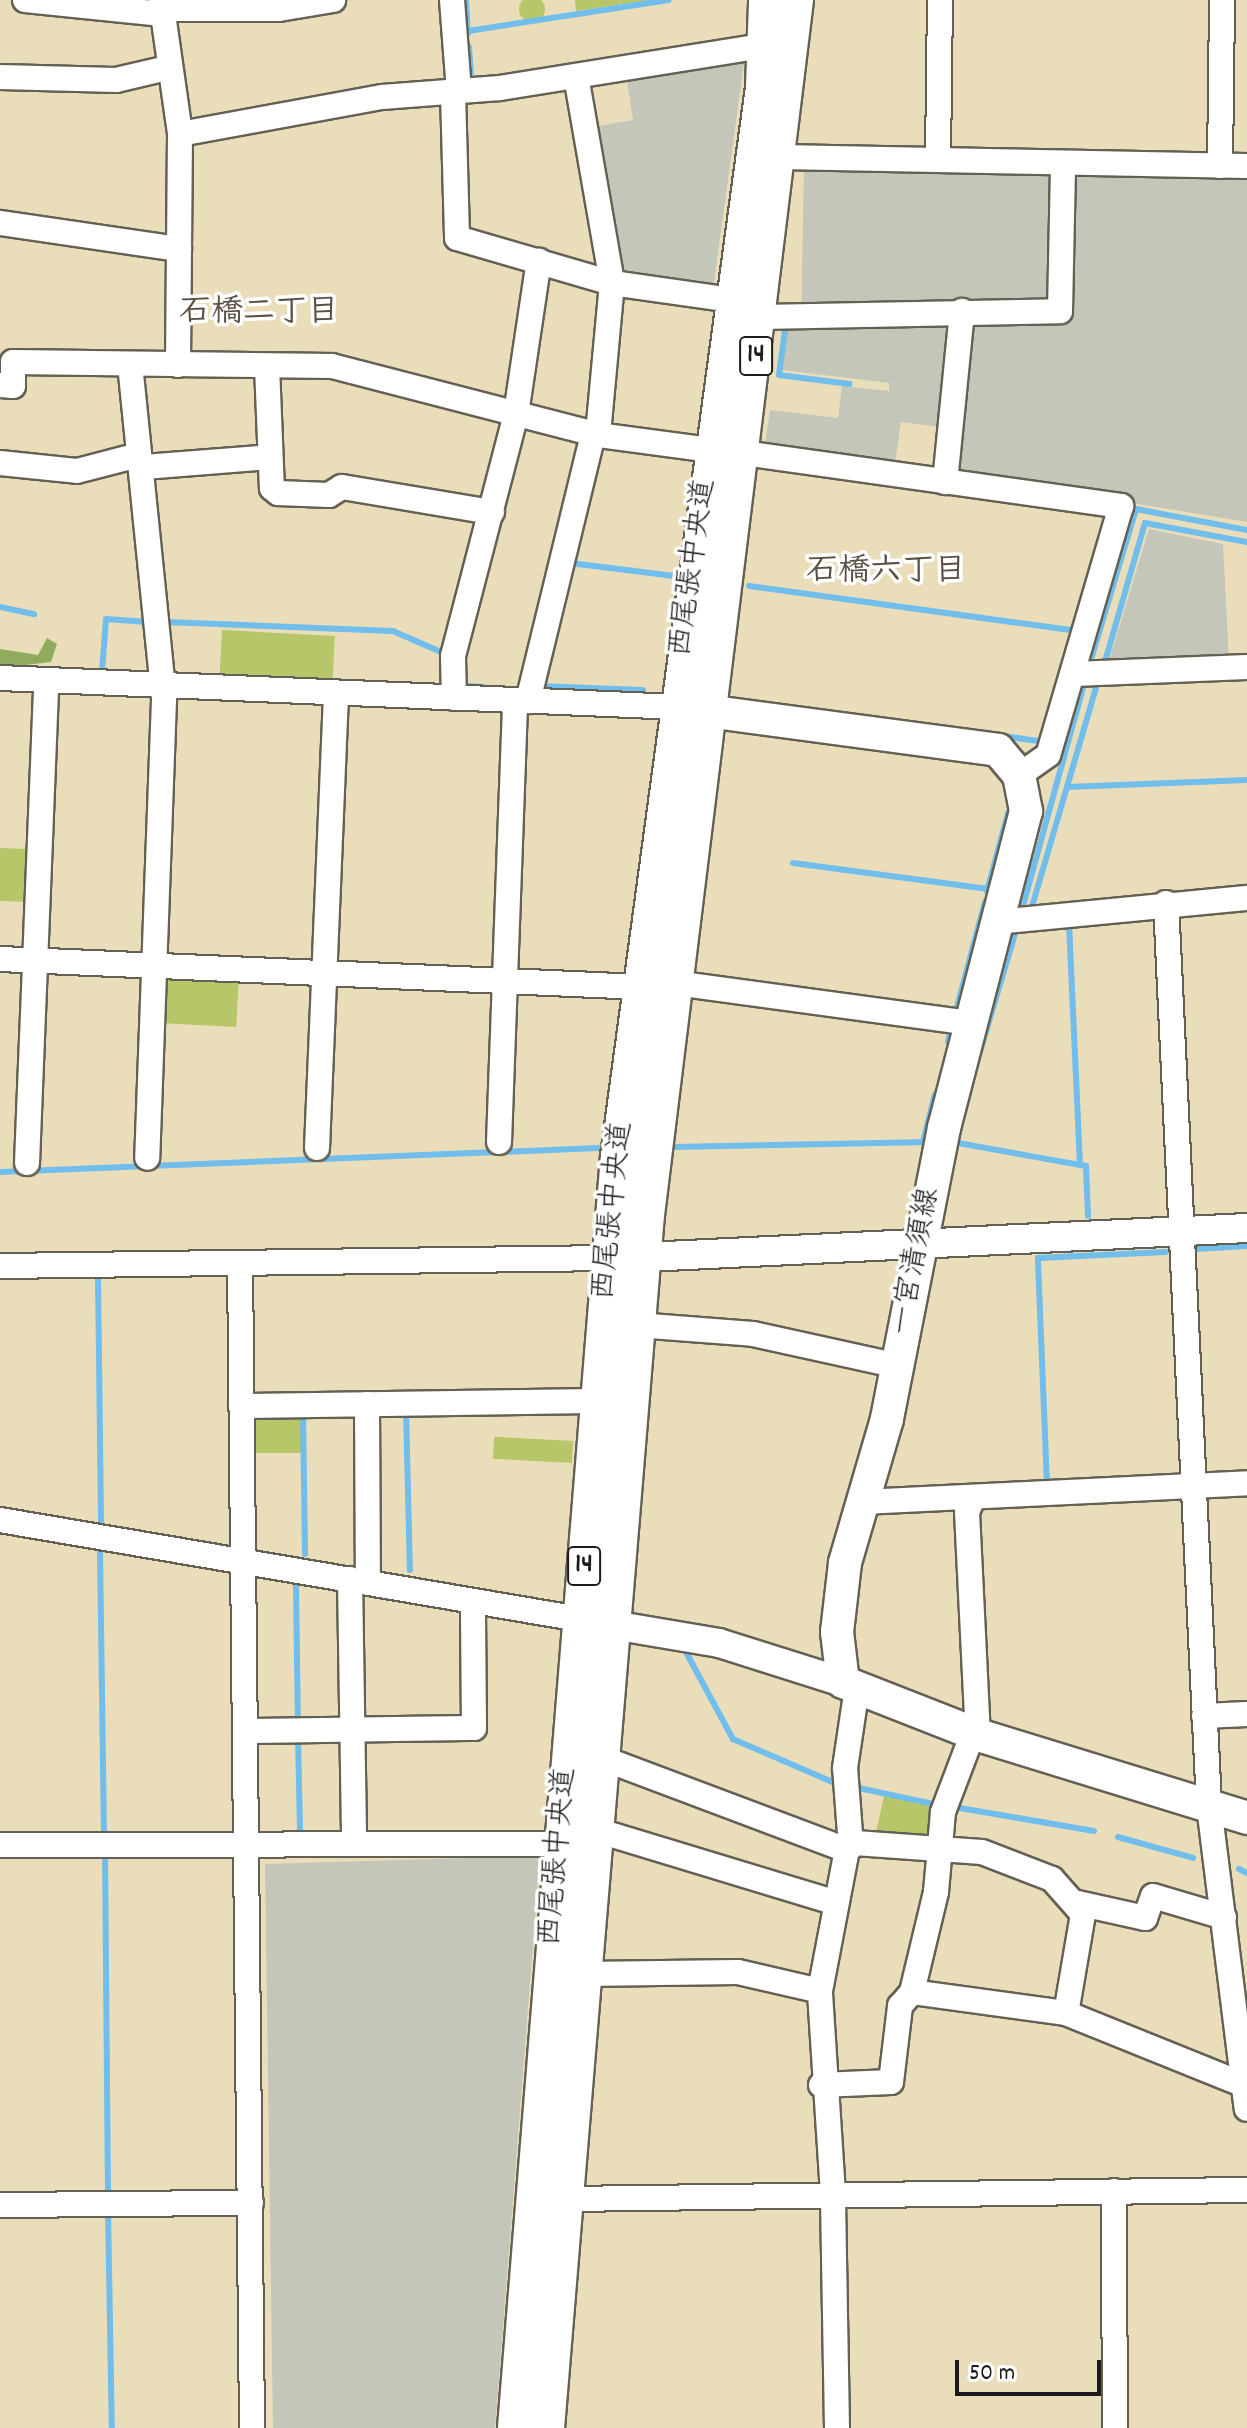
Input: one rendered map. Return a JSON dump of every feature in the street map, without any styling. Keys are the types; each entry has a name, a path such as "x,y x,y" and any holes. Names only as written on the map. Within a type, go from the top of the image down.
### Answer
{"main road":[{"name":"西尾張中央道","path":"546,2428 602,1758 596,1622 599,1401 627,1258 658,985 746,308 767,45 767,0"},
{"name":"西尾張中央道","path":"746,308 780,157 795,0"},
{"path":"694,709 998,750 1019,775"},
{"name":"一宮清須線","path":"850,1685 841,1593 899,1366 920,1242 970,1023 1010,921 1026,811 1019,775"},
{"name":"西尾張中央道","path":"516,2428 561,1844 596,1622 637,1325 627,1258"},
{"path":"850,1685 976,1734 1247,1818"}],"street":[{"path":"25,0 162,8 279,9 333,0"},
{"path":"452,0 457,238 612,283 746,308 1060,311 1063,163"},
{"path":"938,160 940,0"},
{"path":"1220,166 1222,0"},
{"path":"162,8 167,68 180,134 178,365"},
{"path":"180,134 382,97 456,92 576,76 767,45"},
{"path":"0,77 116,80 167,68"},
{"path":"499,1142 504,981 521,700 595,434 612,283 576,76"},
{"path":"780,157 1247,166"},
{"path":"0,223 179,249"},
{"path":"454,698 453,656 516,414 539,261"},
{"path":"945,482 962,311"},
{"path":"0,385 13,386 13,362 267,366 363,371 595,434 1121,506 1084,674 1048,755 1019,775"},
{"path":"130,364 162,685 147,1158"},
{"path":"267,366 270,457 278,493 329,495 342,487 492,512"},
{"path":"0,463 77,471 139,462 270,457"},
{"path":"1084,674 1247,667"},
{"path":"0,678 694,709"},
{"path":"27,1163 46,680"},
{"path":"317,1148 336,693"},
{"path":"1010,921 1166,903 1247,898"},
{"path":"1166,903 1179,1232 1209,1806 1246,2097"},
{"path":"0,959 658,985 970,1023"},
{"path":"0,1266 627,1258 1247,1228"},
{"path":"240,1263 252,2428"},
{"path":"637,1325 753,1334 899,1366"},
{"path":"241,1406 599,1401"},
{"path":"354,1844 353,1730 367,1404"},
{"path":"864,1502 1247,1483"},
{"path":"821,2085 891,2082 900,2006 912,1992 936,1892 937,1847 950,1786 976,1734 967,1512 973,1498"},
{"path":"0,1520 719,1643 850,1685 845,1768 849,1849 833,1902 820,1991 821,2085 833,2194 837,2428"},
{"path":"245,1731 474,1728 473,1601"},
{"path":"1204,1716 1247,1714"},
{"path":"602,1758 849,1849 937,1847 1033,1866 1083,1914 1066,2013"},
{"path":"596,1830 833,1902"},
{"path":"0,1845 246,1842 561,1844"},
{"path":"1073,1902 1145,1918 1153,1896 1224,1917"},
{"path":"584,1974 738,1972 820,1991"},
{"path":"912,1992 1066,2013 1246,2097"},
{"path":"566,2199 1247,2190"},
{"path":"1114,2191 1115,2428"},
{"path":"0,2205 251,2203"}],"shaded area":[{"path":"745,56 713,289 619,274 593,127 633,120 626,74"},
{"path":"804,164 1051,168 1048,313 801,309"},
{"path":"1074,171 1247,173 1247,522 956,474 968,323 1067,319"},
{"path":"940,317 954,332 940,427 901,422 894,470 764,452 770,410 838,418 842,386 889,391 889,383 782,370 788,321"},
{"path":"1149,529 1223,544 1229,661 1107,667"},
{"path":"540,1856 495,2428 273,2428 265,1864"}],"green space":[{"path":"532,-4 541,0 545,9 541,18 532,22 523,18 519,9 523,0"},
{"path":"575,0 651,0 576,11"},
{"path":"222,630 335,636 332,683 220,677"},
{"path":"47,638 57,644 51,662 0,668 0,649 38,655"},
{"path":"0,848 33,849 31,902 0,901"},
{"path":"157,971 239,975 236,1027 154,1023"},
{"path":"246,1414 301,1414 301,1453 246,1453"},
{"path":"494,1437 573,1441 572,1463 493,1459"},
{"path":"884,1796 938,1807 929,1838 875,1837"}],"waterway":[{"path":"466,0 468,34"},
{"path":"468,31 669,0"},
{"path":"469,47 471,75"},
{"path":"786,323 779,375 849,384"},
{"path":"1089,666 1136,509 1247,530"},
{"path":"1104,665 1145,523 1247,542"},
{"path":"570,563 674,576"},
{"path":"749,586 1076,631"},
{"path":"0,607 34,614"},
{"path":"96,671 102,671 106,619 148,622"},
{"path":"166,622 393,631 446,654"},
{"path":"1021,913 1085,680"},
{"path":"459,685 484,687"},
{"path":"1031,910 1097,685"},
{"path":"538,686 643,690"},
{"path":"996,735 1045,742"},
{"path":"1067,787 1247,780"},
{"path":"987,891 1008,813"},
{"path":"793,863 988,889"},
{"path":"957,1007 985,902"},
{"path":"1069,923 1080,1165"},
{"path":"953,1143 1017,927"},
{"path":"948,1042 950,1033"},
{"path":"923,1142 935,1094"},
{"path":"673,1147 930,1142"},
{"path":"958,1143 1086,1166 1088,1216"},
{"path":"0,1172 599,1148"},
{"path":"1195,1249 1247,1246"},
{"path":"1047,1485 1038,1258 1166,1252"},
{"path":"98,1275 101,1526"},
{"path":"406,1410 410,1570"},
{"path":"303,1411 305,1554"},
{"path":"100,1550 104,1838"},
{"path":"296,1587 298,1723"},
{"path":"687,1654 733,1739 837,1784"},
{"path":"298,1736 300,1834 307,1834"},
{"path":"854,1787 939,1805"},
{"path":"954,1807 1094,1831"},
{"path":"1118,1837 1193,1858"},
{"path":"105,1852 108,2197"},
{"path":"1239,1869 1247,1873"},
{"path":"108,2209 112,2428"}],"district":[{"name":"石橋二丁目","path":"259,314"},
{"name":"石橋六丁目","path":"886,573"}]}
